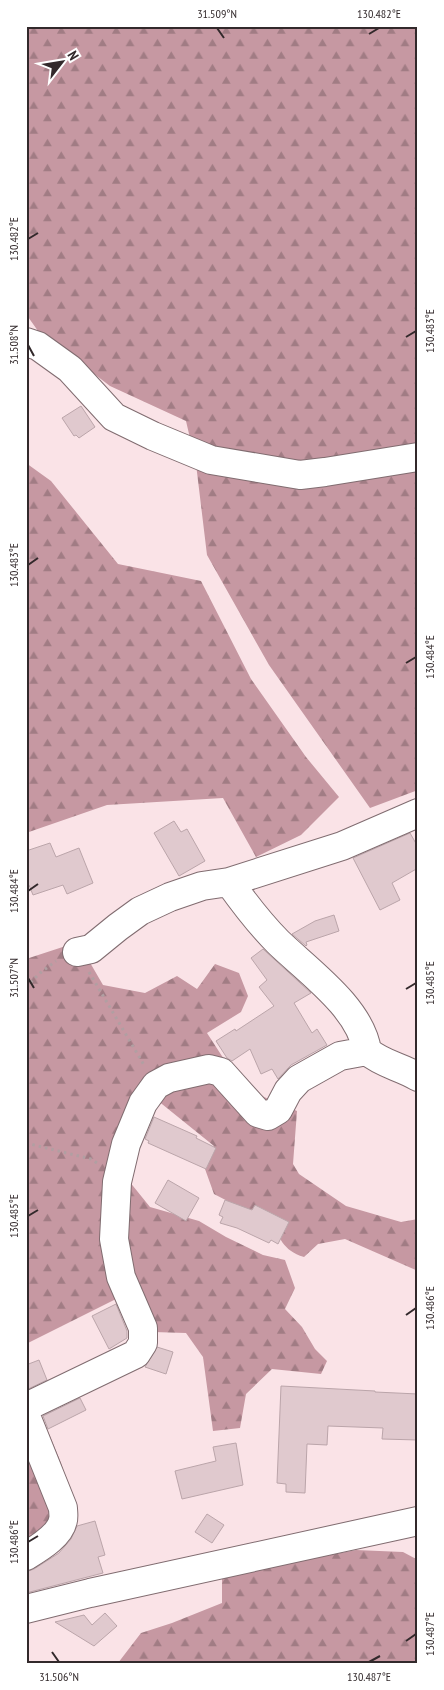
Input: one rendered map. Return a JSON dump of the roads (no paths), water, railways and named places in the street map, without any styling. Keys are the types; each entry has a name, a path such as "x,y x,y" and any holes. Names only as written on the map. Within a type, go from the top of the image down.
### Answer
{"street":[{"path":"26,342 38,346 70,369 114,417 153,436 211,460 300,475 418,457"},
{"path":"77,952 91,949 140,912 170,897 202,886 229,882 342,846 418,813"},
{"path":"229,882 244,904 277,941 321,981 355,1019 365,1038 366,1051"},
{"path":"26,1407 136,1354 143,1343 143,1328 121,1277 114,1239 117,1182 129,1136 143,1103 156,1085 168,1078 209,1069 221,1072 258,1112 268,1116 278,1110 288,1091 299,1078 340,1056 366,1051 378,1060 418,1077"},
{"path":"26,1416 63,1508 63,1520 56,1533 38,1549 26,1556"},
{"path":"26,1609 99,1591 418,1521"}]}
